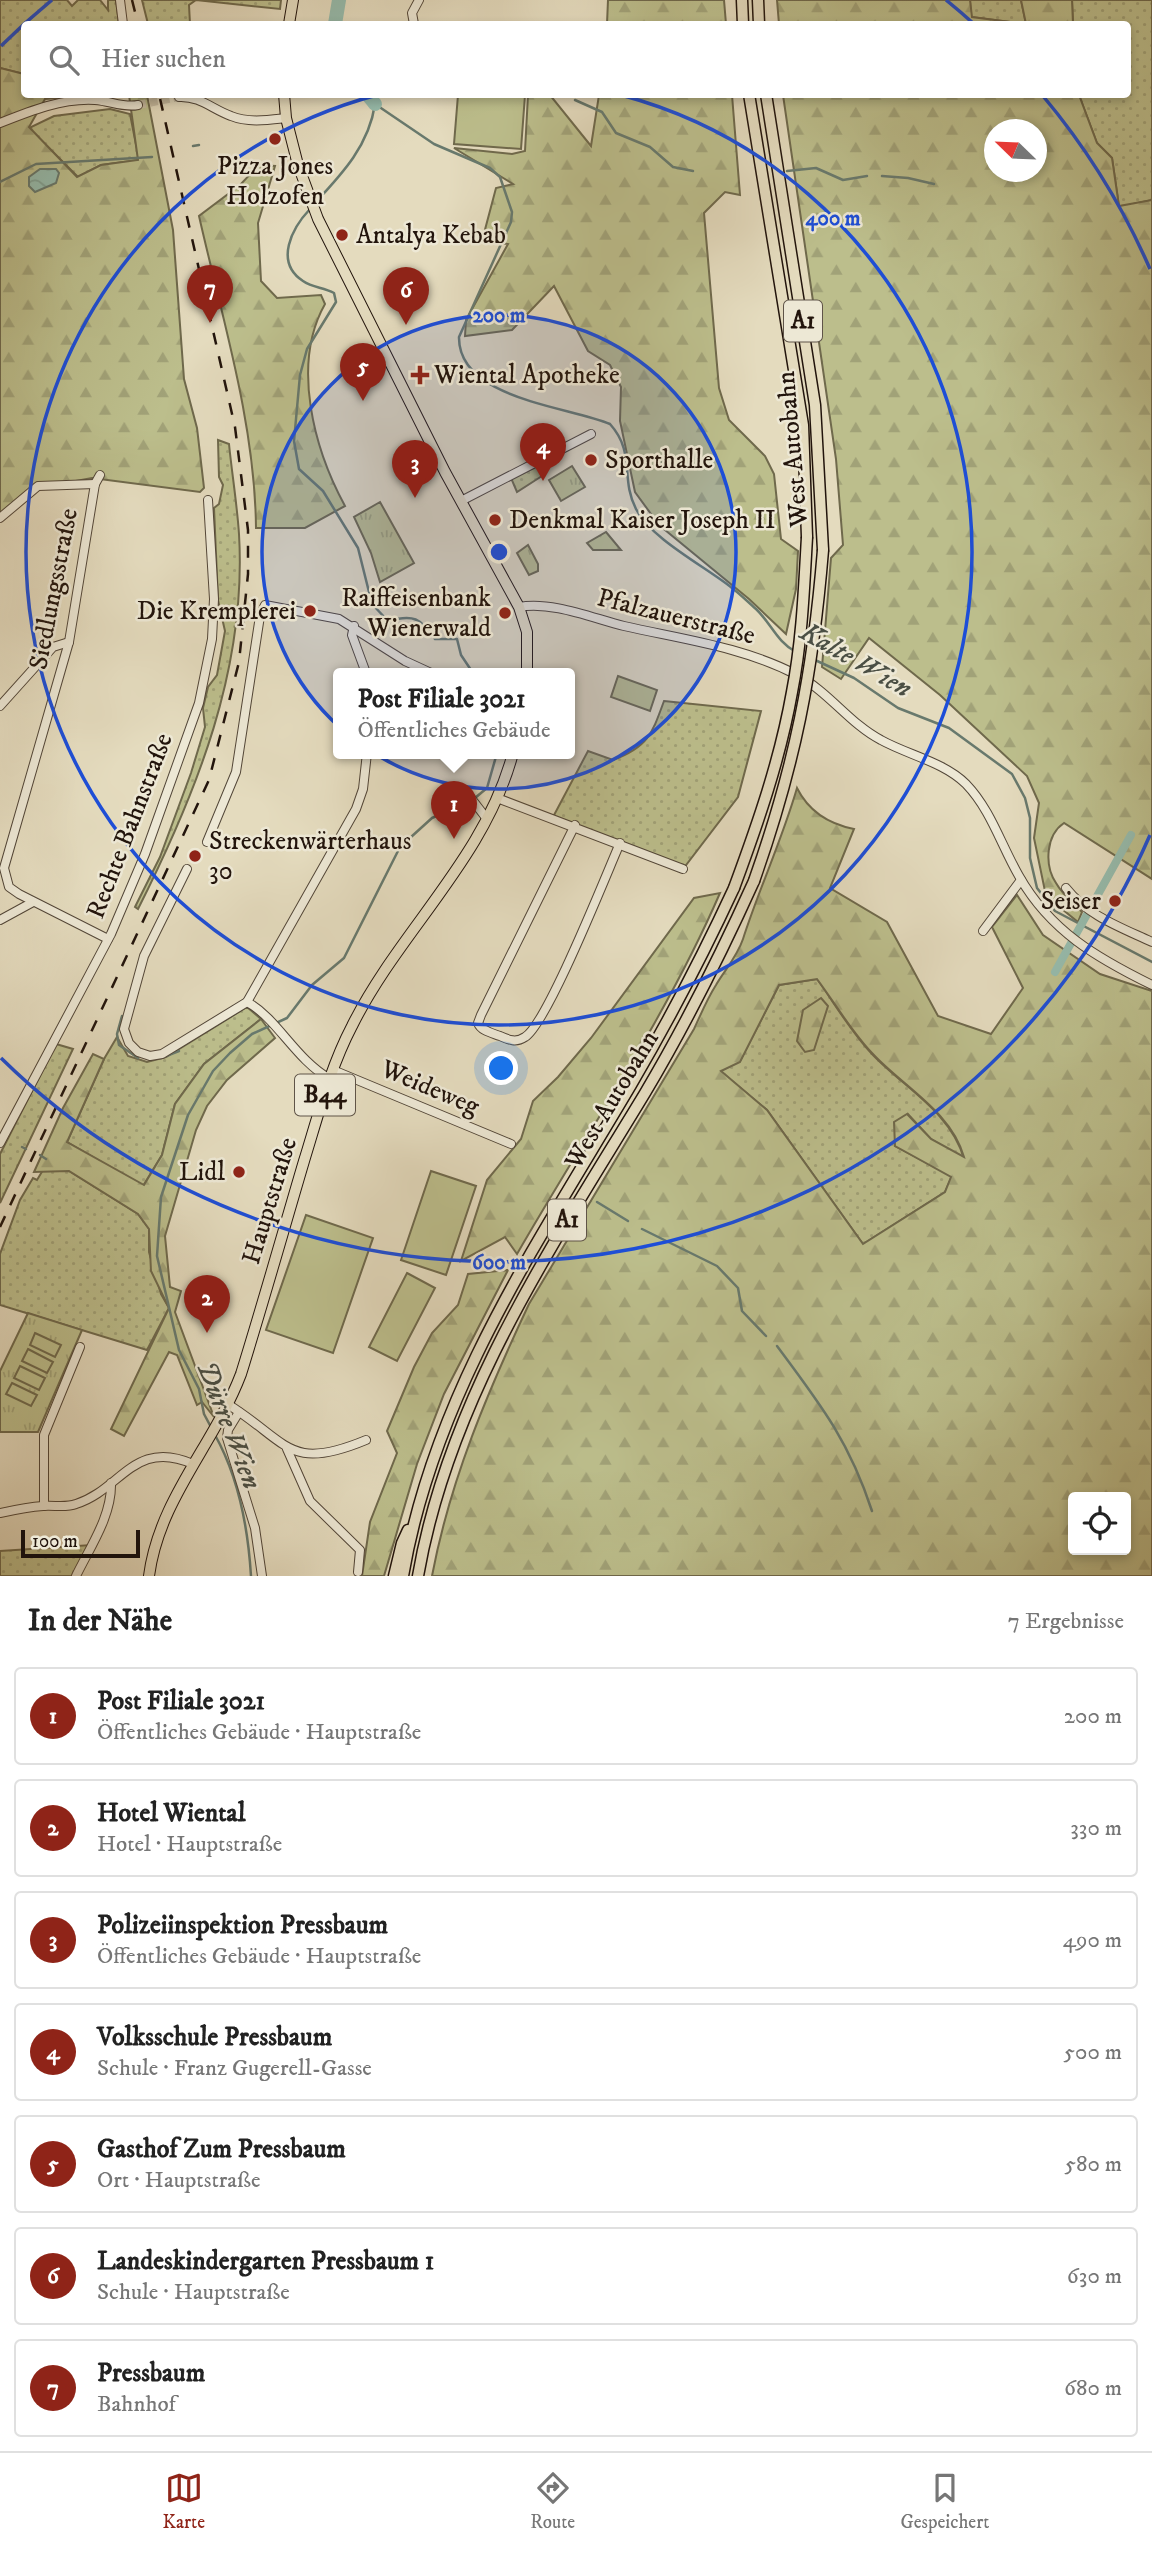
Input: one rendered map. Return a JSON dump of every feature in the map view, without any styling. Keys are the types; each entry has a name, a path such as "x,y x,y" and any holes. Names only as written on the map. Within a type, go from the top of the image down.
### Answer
{"highway":[{"path":"742,0 743,21"},
{"path":"758,0 759,21"},
{"name":"West Autobahn","path":"402,1576 416,1515 446,1423 487,1331 567,1188 669,1019 734,888 766,802 792,692 801,633 807,537 803,425 751,98"},
{"name":"West Autobahn","path":"418,1576 446,1470 496,1349 580,1198 684,1024 754,881 779,809 804,709 816,637 823,550 815,405 767,98"},
{"path":"394,1576 401,1543 416,1515"}],"main road":[{"path":"290,21 293,0"},
{"path":"284,98 286,118 308,197 461,501 519,607 527,632 527,668"},
{"name":"Hauptstraße","path":"193,1464 229,1405 241,1374 331,1074 369,994 451,881 487,819 511,759"},
{"name":"B44","path":"149,1576 159,1528 193,1464"}],"street":[{"path":"120,0 123,21"},
{"path":"413,21 412,13 419,0"},
{"path":"187,98 202,100 232,117 248,121 286,118"},
{"path":"0,123 46,105 117,99 138,105"},
{"path":"461,501 591,434"},
{"name":"Siedlungsstraße","path":"100,475 94,484 69,642 4,868 5,886 108,939"},
{"path":"0,518 37,486 94,484"},
{"name":"Rechte Bahnstraße","path":"0,1143 108,939 145,854 199,703 212,639 214,599 208,500"},
{"path":"207,842 236,772 260,616 265,605 325,614 354,626 405,661 420,668"},
{"name":"Pfalzauerstraße","path":"519,607 558,610 703,643 775,665 800,676 878,739 950,773 965,783 989,817 1021,880 1041,911 1061,931 1152,985"},
{"path":"354,626 352,635 364,668"},
{"path":"0,706 53,647 69,642"},
{"path":"187,869 141,955 124,1029 129,1043 138,1052 150,1056 162,1054 247,1002 356,809 363,789 366,759"},
{"path":"467,793 487,819"},
{"path":"497,798 575,825 683,869"},
{"path":"575,825 478,1023 481,1028 510,1040 522,1039 530,1033 551,997 620,843"},
{"path":"983,932 1021,880"},
{"path":"1066,888 1078,904 1095,915 1152,942"},
{"path":"0,920 33,902"},
{"name":"Weideweg","path":"247,1002 268,1019 313,1069 511,1144"},
{"path":"44,1506 44,1435 80,1347"},
{"path":"229,1405 287,1449 300,1454 317,1455 366,1440"},
{"path":"239,1412 228,1430 227,1438 255,1528 262,1576"},
{"path":"287,1449 310,1501 360,1550 358,1572"},
{"path":"0,1513 44,1506 72,1506 88,1500 138,1461 181,1459 193,1464"},
{"path":"76,1576 103,1523 112,1494 111,1483"}],"green space":[{"path":"0,0 67,0 72,6 78,0 100,0 108,10 108,0 116,0 119,21 21,21 21,73 0,68"},
{"path":"142,0 196,0 189,5 190,21 147,21"},
{"path":"196,0 281,0 280,9"},
{"path":"608,0 724,0 726,21 607,21"},
{"path":"777,0 970,0 972,17 1002,21 779,21"},
{"path":"970,0 1021,0 1025,21 1002,21 971,17"},
{"path":"1021,0 1072,0 1073,21 1025,21"},
{"path":"1072,0 1152,0 1152,200 1119,207 1112,158 1097,143 1080,98 1131,98 1131,21 1073,21"},
{"path":"0,68 21,73 21,98 56,98 45,99 29,127 77,177 101,165 138,160 129,98 148,98 173,230 184,379 197,428 204,488 200,492 92,478 38,488 0,516"},
{"path":"458,98 525,98 521,149 454,144"},
{"path":"528,98 552,98 591,146 599,98 732,98 740,195 725,192 704,213 719,388 729,420 765,456 774,474 781,539 798,551 796,589 786,634 749,599 659,525 635,492 620,421 621,387 610,365 588,351 554,286 512,330 465,336 466,320 508,244 482,241 496,188 513,184 454,148 512,154 525,151"},
{"path":"783,98 1080,98 1097,143 1112,158 1119,206 1152,200 1152,879 1064,823 1053,835 1050,843 1050,868 1058,887 1082,912 1078,922 1046,896 1034,838 1039,803 1027,776 940,695 869,638 841,679 822,667 831,558 843,545 836,459"},
{"path":"110,109 130,114 139,160 101,165 78,177 29,128 54,116"},
{"path":"259,165 275,166 258,223 261,281 277,298 321,295 325,304 309,353 308,379 316,433 324,459 345,506 305,528 256,528 244,410 199,216 240,185"},
{"path":"218,440 229,444 239,534 235,633 214,728 198,774 160,865 138,909 135,907 160,857 191,773 205,727 203,708 208,687 217,675 225,631 218,600 214,508 219,504 223,485 219,477"},
{"path":"541,463 543,467 539,470 542,476 517,492 511,478"},
{"path":"572,466 585,487 561,501 549,480"},
{"path":"380,502 414,563 380,582 371,553 354,517"},
{"path":"606,532 621,550 593,550 587,543"},
{"path":"528,545 538,564 538,571 529,575 517,553"},
{"path":"618,676 657,690 650,711 611,697"},
{"path":"664,701 761,711 738,797 683,869 553,817 588,751 613,760 634,750 652,731"},
{"path":"797,788 807,804 821,816 854,829 830,888 887,922 938,1016 991,1034 1023,988 992,927 1017,895 1043,935 1100,974 1152,991 1152,1576 432,1576 449,1505 472,1437 529,1304 694,1029 713,990 737,952","holes":["817,979 850,1026 884,1065 937,1113 958,1141 964,1157 931,1139 907,1114 894,1122 895,1146 951,1177 945,1192 863,1244 767,1110 721,1071 740,1062 779,985"]},
{"path":"720,893 650,1031 517,1254 505,1237 461,1261 487,1180 521,1139 533,1101 558,1077 591,1038 694,898"},
{"path":"817,979 864,1045 925,1101 948,1127 958,1142 964,1159 931,1139 908,1114 895,1146 952,1176 945,1192 863,1244 767,1110 720,1071 740,1061 779,985"},
{"path":"821,998 828,1006 814,1050 805,1052 797,1041 803,1010"},
{"path":"247,1007 261,1019 204,1064 175,1104 162,1155 143,1186 67,1142 104,1059 117,1037 128,1056 147,1062 166,1057"},
{"path":"261,1019 275,1038 227,1080 207,1106 196,1130 165,1236 170,1287 181,1291 175,1312 214,1417 202,1402 197,1405 177,1355 169,1352 124,1436 111,1429 169,1308 151,1271 149,1229 138,1214 69,1171 34,1172 63,1108 93,1054 104,1059 67,1142 144,1185 162,1155 175,1104 204,1064"},
{"path":"56,1044 73,1049 0,1203 0,1154"},
{"path":"43,1170 69,1171 138,1214 149,1229 149,1252 161,1294 169,1308 147,1350 0,1305 0,1254 20,1200 33,1178 37,1180"},
{"path":"431,1171 476,1186 446,1275 401,1260"},
{"path":"306,1215 373,1238 333,1353 266,1330"},
{"path":"508,1270 444,1394 417,1464 384,1576 362,1576 370,1522 397,1453 387,1431 414,1367 432,1333 458,1305 468,1274"},
{"path":"407,1273 435,1288 397,1361 369,1347"},
{"path":"28,1313 82,1330 38,1432 0,1432 0,1371"},
{"path":"35,1333 61,1345 55,1357 30,1345"},
{"path":"28,1349 53,1362 47,1373 22,1361"},
{"path":"20,1366 45,1378 39,1390 14,1378"},
{"path":"12,1383 37,1395 31,1406 6,1394"},
{"path":"91,1545 76,1576 0,1576 0,1551"}],"water":[{"path":"40,169 56,169 59,173 56,183 35,192 29,186 29,177"}],"waterway":[{"path":"336,21 339,0"},
{"path":"370,98 375,104"},
{"path":"575,100 602,112 616,133 650,147 673,167 693,171"},
{"name":"Kalte Wien","path":"314,204 344,171 360,146 367,133 375,104 434,144 490,168 500,177 512,212 511,222 459,337 463,358 476,374 495,387 518,397 610,424 623,445 631,498 643,520 666,542 738,593 761,614 779,638 796,652"},
{"path":"193,146 199,145"},
{"path":"0,182 36,164 152,157"},
{"path":"787,171 816,168 843,180 867,176"},
{"path":"882,176 934,184"},
{"name":"Dürre Wien","path":"310,209 292,235 289,264 303,281 334,293 336,302 307,349 300,375 294,441 299,469 323,491 358,548 372,604 388,621 410,618 425,626 435,639 457,639 461,655 470,668"},
{"name":"Kalte Wien","path":"815,660 854,678 898,708 949,728 1012,774 1025,798 1030,818 1030,858 1037,888 1055,911 1152,962"},
{"name":"Dürre Wien","path":"475,798 487,788 495,759"},
{"name":"Dürre Wien","path":"212,1429 204,1414 199,1389 179,1350 157,1256 161,1197 188,1115 213,1071 230,1053 252,1034 287,1018 312,985 344,958 400,847 432,818 469,801"},
{"path":"1055,972 1131,835"},
{"path":"122,1016 117,1034 119,1045 138,1058"},
{"path":"161,1058 179,1051"},
{"path":"22,1147 26,1149"},
{"path":"40,1155 46,1159"},
{"path":"597,1202 628,1221"},
{"path":"642,1229 717,1266 738,1288 742,1311 766,1336"},
{"path":"777,1346 832,1424 854,1464 872,1511"},
{"name":"Dürre Wien","path":"215,1435 230,1468 241,1503 251,1576"}],"tunnel":[{"path":"138,105 174,98"}],"railway":[{"path":"132,0 137,21"},
{"path":"0,1227 209,780 239,662 248,574 248,530 235,427 160,98"}],"place":[{"name":"Pizza Jones Holzofen","path":"275,139"},
{"name":"Antalya Kebab","path":"342,235"},
{"name":"Pressbaum","path":"210,323"},
{"name":"Landeskindergarten Pressbaum 1","path":"406,325"},
{"name":"Wiental Apotheke","path":"420,375"},
{"name":"Gasthof Zum Pressbaum","path":"363,401"},
{"name":"Sporthalle","path":"591,460"},
{"name":"Volksschule Pressbaum","path":"543,481"},
{"name":"Polizeiinspektion Pressbaum","path":"415,498"},
{"name":"Denkmal Kaiser Joseph II","path":"495,520"},
{"name":"Die Kremplerei","path":"310,611"},
{"name":"Raiffeisenbank Wienerwald","path":"505,613"},
{"name":"Post Filiale 3021","path":"454,839"},
{"name":"Streckenwärterhaus 30","path":"195,856"},
{"name":"Seiser","path":"1115,901"},
{"name":"Lidl","path":"239,1172"},
{"name":"Hotel Wiental","path":"207,1333"}]}
